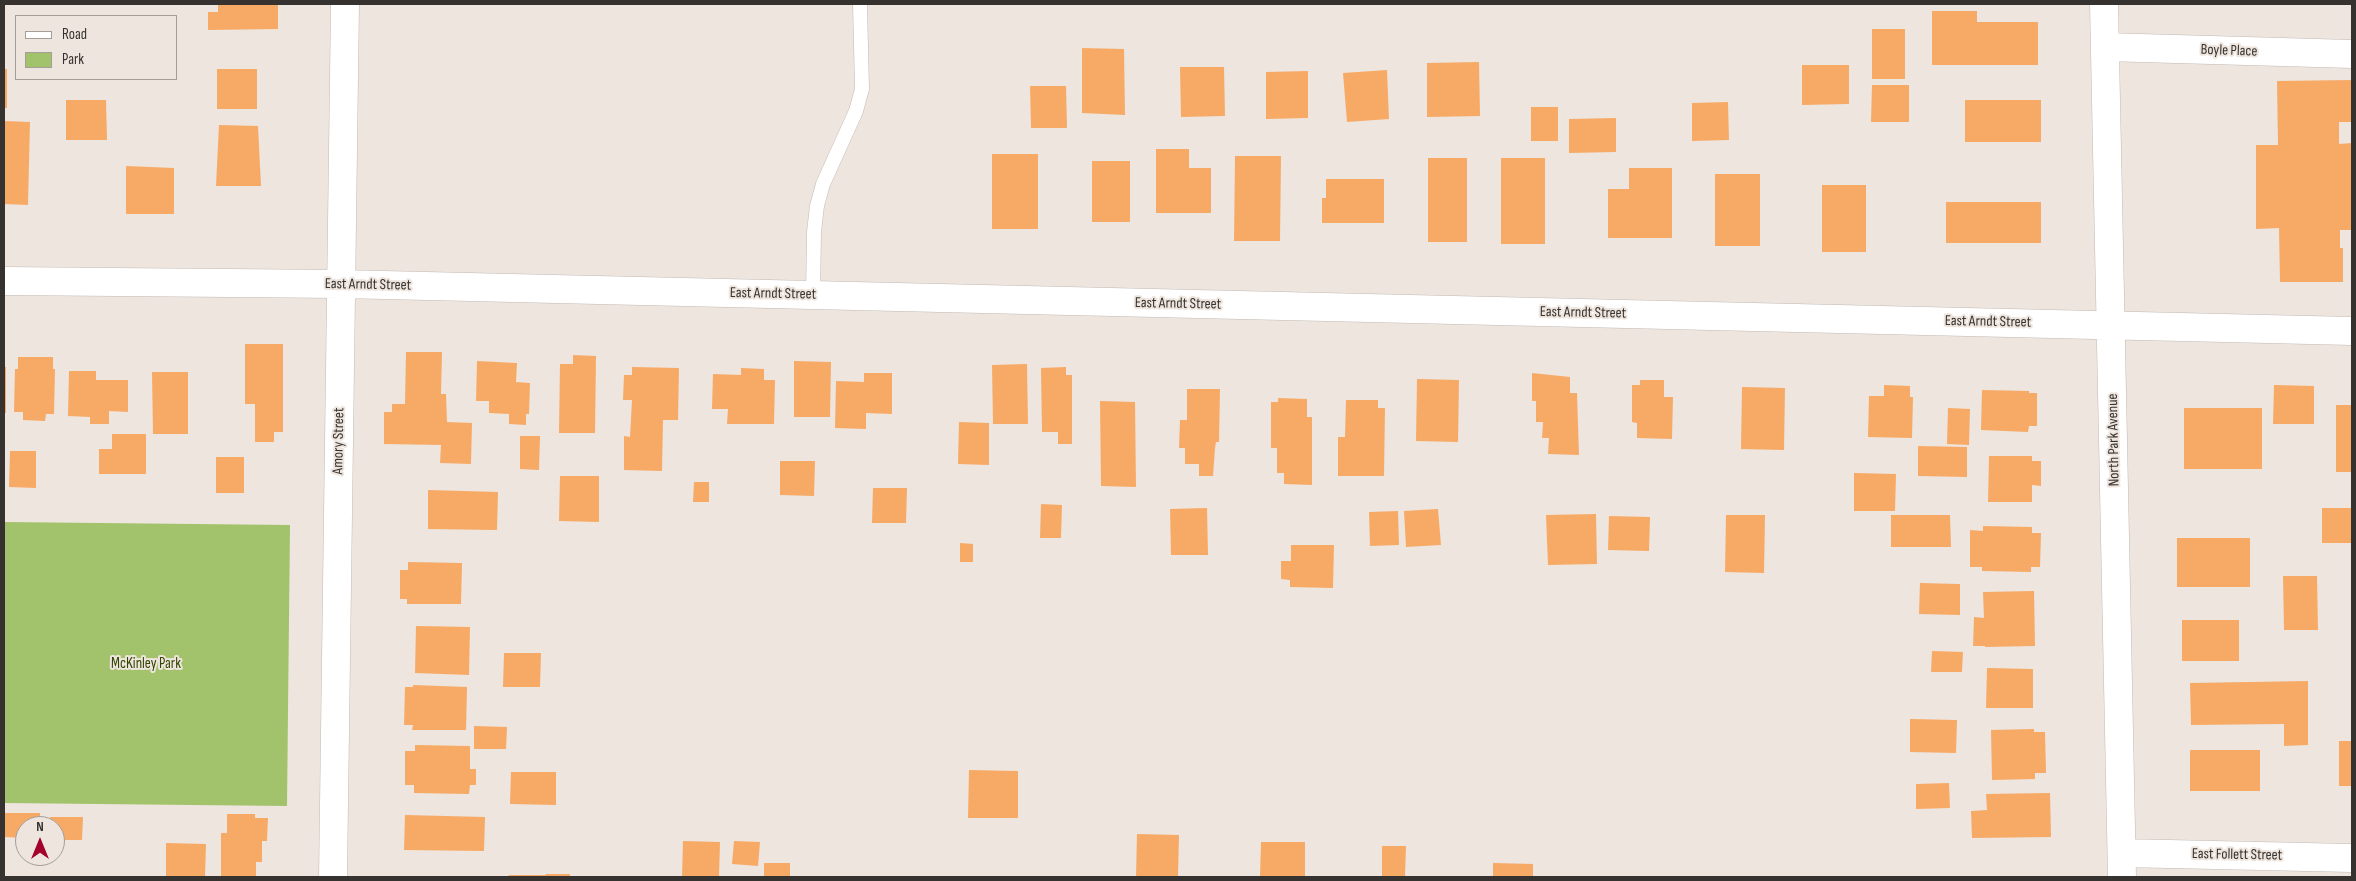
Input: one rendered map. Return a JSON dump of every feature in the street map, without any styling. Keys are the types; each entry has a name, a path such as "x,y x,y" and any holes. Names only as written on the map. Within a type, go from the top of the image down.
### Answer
{"street":[{"name":"Amory Street","path":"333,877 345,4"},
{"name":"North Park Avenue","path":"2104,4 2122,865"},
{"name":"Boyle Place","path":"2105,47 2352,54"},
{"name":"East Arndt Street","path":"4,281 341,284 2352,331"},
{"name":"East Follett Street","path":"2122,865 2352,858"}],"lane":[{"path":"814,295 814,232 822,184 856,110 862,89 860,4"}],"green space":[{"name":"McKinley Park","path":"4,522 290,525 287,806 4,803"}],"building":[{"path":"218,4 278,4 278,29 208,30 208,12 218,12"},
{"path":"1932,11 1977,11 1977,22 2038,22 2038,65 1932,65"},
{"path":"1872,29 1905,29 1905,79 1872,79"},
{"path":"1082,48 1124,49 1125,115 1082,113"},
{"path":"1479,62 1480,116 1427,117 1427,63"},
{"path":"1802,65 1849,65 1849,104 1802,105"},
{"path":"1180,67 1224,67 1225,116 1181,117"},
{"path":"4,69 7,69 7,108 4,108"},
{"path":"217,69 257,69 257,109 217,109"},
{"path":"1387,70 1389,119 1347,122 1343,73"},
{"path":"1308,71 1308,118 1266,119 1266,72"},
{"path":"2352,80 2352,122 2339,122 2339,144 2352,143 2352,230 2340,230 2340,248 2343,248 2343,282 2280,282 2279,228 2256,229 2256,145 2278,145 2277,81"},
{"path":"1872,85 1909,85 1909,122 1871,122"},
{"path":"1030,86 1066,86 1067,128 1031,128"},
{"path":"66,100 106,100 107,140 66,140"},
{"path":"1965,100 2041,100 2041,142 1965,142"},
{"path":"1728,102 1729,140 1692,141 1692,103"},
{"path":"1531,107 1558,107 1558,141 1531,141"},
{"path":"1616,118 1616,152 1569,153 1569,119"},
{"path":"4,121 30,122 28,205 4,204"},
{"path":"219,125 258,126 261,186 216,186"},
{"path":"1156,149 1189,149 1189,168 1211,168 1211,213 1156,213"},
{"path":"992,154 1038,154 1038,229 992,229"},
{"path":"1235,156 1281,156 1280,241 1234,241"},
{"path":"1428,158 1467,158 1467,242 1428,242"},
{"path":"1501,158 1545,158 1545,244 1501,244"},
{"path":"1092,161 1130,161 1130,222 1092,222"},
{"path":"126,166 174,168 174,214 126,214"},
{"path":"1629,168 1672,168 1672,238 1608,238 1608,189 1629,189"},
{"path":"1715,174 1760,174 1760,246 1715,246"},
{"path":"1326,179 1384,179 1384,223 1322,223 1322,198 1326,198"},
{"path":"1822,185 1866,185 1866,252 1822,252"},
{"path":"1946,202 2041,202 2041,243 1946,243"},
{"path":"245,344 283,344 283,432 274,432 274,442 255,442 255,404 245,404"},
{"path":"406,352 442,352 441,394 446,394 447,422 472,423 471,464 440,463 441,445 384,444 384,412 392,412 392,404 405,404"},
{"path":"573,355 596,356 595,433 559,433 560,364 573,364"},
{"path":"18,357 53,357 53,369 55,369 54,414 46,414 45,421 23,420 23,412 14,412 15,369 18,369"},
{"path":"477,361 517,363 516,382 530,383 529,414 526,414 526,425 509,424 509,414 489,413 489,401 476,401"},
{"path":"794,361 831,362 830,417 794,417"},
{"path":"1027,364 1028,424 993,424 992,365"},
{"path":"4,367 6,367 6,413 4,413"},
{"path":"632,367 679,368 678,420 663,420 662,471 624,470 624,436 630,437 632,400 623,400 624,375 632,375"},
{"path":"1066,367 1066,375 1072,375 1072,444 1058,444 1058,432 1042,432 1041,368"},
{"path":"741,368 764,369 764,380 775,380 774,424 727,424 728,409 712,409 713,374 741,375"},
{"path":"69,371 96,371 96,380 128,380 128,412 109,411 109,424 90,424 90,417 68,416"},
{"path":"152,372 188,372 188,434 153,434"},
{"path":"864,373 892,373 892,414 866,413 866,429 835,428 836,381 864,382"},
{"path":"1532,373 1570,377 1570,393 1577,393 1579,455 1548,454 1549,438 1542,438 1543,422 1536,422 1536,401 1532,401"},
{"path":"1417,379 1459,380 1458,442 1416,441"},
{"path":"1640,380 1664,380 1664,397 1673,397 1672,439 1637,438 1637,423 1632,422 1632,385 1640,385"},
{"path":"1884,385 1910,386 1910,397 1913,397 1912,438 1868,437 1869,396 1884,396"},
{"path":"2274,385 2314,386 2314,424 2273,424"},
{"path":"1742,387 1785,388 1784,450 1741,449"},
{"path":"1187,389 1220,389 1219,442 1216,442 1213,476 1199,476 1199,464 1185,464 1185,448 1179,448 1180,420 1187,420"},
{"path":"1982,390 2029,391 2029,393 2037,393 2037,426 2029,426 2028,432 1981,430"},
{"path":"1278,398 1307,399 1307,417 1312,417 1312,485 1284,484 1284,473 1277,473 1277,448 1271,448 1271,402 1278,402"},
{"path":"1346,400 1378,400 1378,408 1385,408 1384,476 1338,476 1338,437 1345,437"},
{"path":"1100,401 1135,402 1136,487 1101,486"},
{"path":"2336,405 2352,405 2352,472 2336,472"},
{"path":"1948,408 1970,409 1969,445 1947,444"},
{"path":"2184,408 2262,408 2262,469 2184,469"},
{"path":"959,422 989,423 989,465 958,464"},
{"path":"112,434 146,434 146,474 99,474 99,449 112,449"},
{"path":"520,436 540,436 539,470 520,469"},
{"path":"1918,446 1967,447 1967,477 1918,476"},
{"path":"10,451 36,451 36,488 9,487"},
{"path":"1989,456 2032,456 2032,461 2041,461 2041,486 2032,485 2032,502 1988,502"},
{"path":"216,457 244,457 244,493 216,493"},
{"path":"780,461 815,461 814,496 780,495"},
{"path":"1854,473 1896,474 1895,511 1854,511"},
{"path":"560,476 599,476 599,522 559,521"},
{"path":"694,482 709,482 709,502 693,502"},
{"path":"873,488 907,488 906,523 872,523"},
{"path":"428,490 498,492 497,530 428,529"},
{"path":"1041,504 1062,505 1061,538 1040,538"},
{"path":"1207,508 1208,555 1171,555 1170,509"},
{"path":"2322,508 2352,508 2352,543 2322,543"},
{"path":"1438,509 1441,545 1406,547 1404,511"},
{"path":"1398,511 1399,545 1370,546 1369,512"},
{"path":"1596,514 1597,564 1548,565 1546,515"},
{"path":"1726,515 1765,515 1764,573 1725,572"},
{"path":"1891,515 1950,515 1951,547 1891,547"},
{"path":"1609,516 1650,517 1649,551 1608,550"},
{"path":"1983,526 2032,527 2032,533 2041,533 2040,567 2031,567 2031,572 1982,571 1982,567 1970,567 1970,530 1983,531"},
{"path":"2177,538 2250,538 2250,587 2177,587"},
{"path":"960,543 973,544 973,562 960,562"},
{"path":"1291,545 1334,545 1333,588 1290,587 1290,580 1281,579 1281,561 1291,561"},
{"path":"408,562 462,563 461,604 407,604 407,599 400,599 400,570 408,570"},
{"path":"2283,576 2317,576 2318,630 2284,630"},
{"path":"1920,583 1960,584 1960,615 1919,614"},
{"path":"2034,591 2035,646 1973,646 1974,617 1984,618 1983,592"},
{"path":"2182,620 2239,620 2239,661 2182,661"},
{"path":"416,626 470,627 469,675 415,673"},
{"path":"1932,651 1963,652 1962,672 1931,672"},
{"path":"504,653 541,653 540,687 503,687"},
{"path":"1987,668 2033,669 2033,708 1986,708"},
{"path":"2308,681 2308,745 2284,746 2284,724 2191,725 2190,683"},
{"path":"413,685 467,687 466,730 412,730 413,725 404,725 405,687 413,687"},
{"path":"1910,719 1957,720 1956,753 1910,752"},
{"path":"474,726 507,727 506,749 474,749"},
{"path":"2034,729 2034,732 2045,732 2046,773 2035,773 2035,779 1992,780 1991,730"},
{"path":"2339,741 2352,741 2352,786 2339,786"},
{"path":"415,745 470,746 470,769 476,769 476,785 470,785 469,794 414,793 414,785 405,785 405,751 415,751"},
{"path":"2190,750 2260,750 2260,791 2190,791"},
{"path":"969,770 1018,771 1018,818 968,818"},
{"path":"511,772 556,772 556,805 510,804"},
{"path":"1949,783 1950,808 1916,809 1916,784"},
{"path":"2050,793 2051,837 1972,838 1971,811 1987,810 1986,794"},
{"path":"4,813 40,813 40,816 15,816 15,838 4,837"},
{"path":"227,814 255,814 255,818 268,818 267,841 262,841 262,862 256,862 256,877 221,877 221,833 227,833"},
{"path":"405,815 485,817 484,851 404,850"},
{"path":"65,817 83,817 82,840 65,840"},
{"path":"1137,834 1179,835 1178,877 1136,877"},
{"path":"683,841 720,842 719,877 682,877"},
{"path":"734,841 760,842 758,866 732,864"},
{"path":"1261,842 1305,842 1305,877 1260,877"},
{"path":"166,843 206,844 205,877 166,877"},
{"path":"1382,846 1406,846 1405,877 1382,877"},
{"path":"764,863 790,863 790,877 764,877"},
{"path":"1493,863 1533,864 1533,877 1493,877"},
{"path":"570,874 570,877 508,877 509,875"}]}
